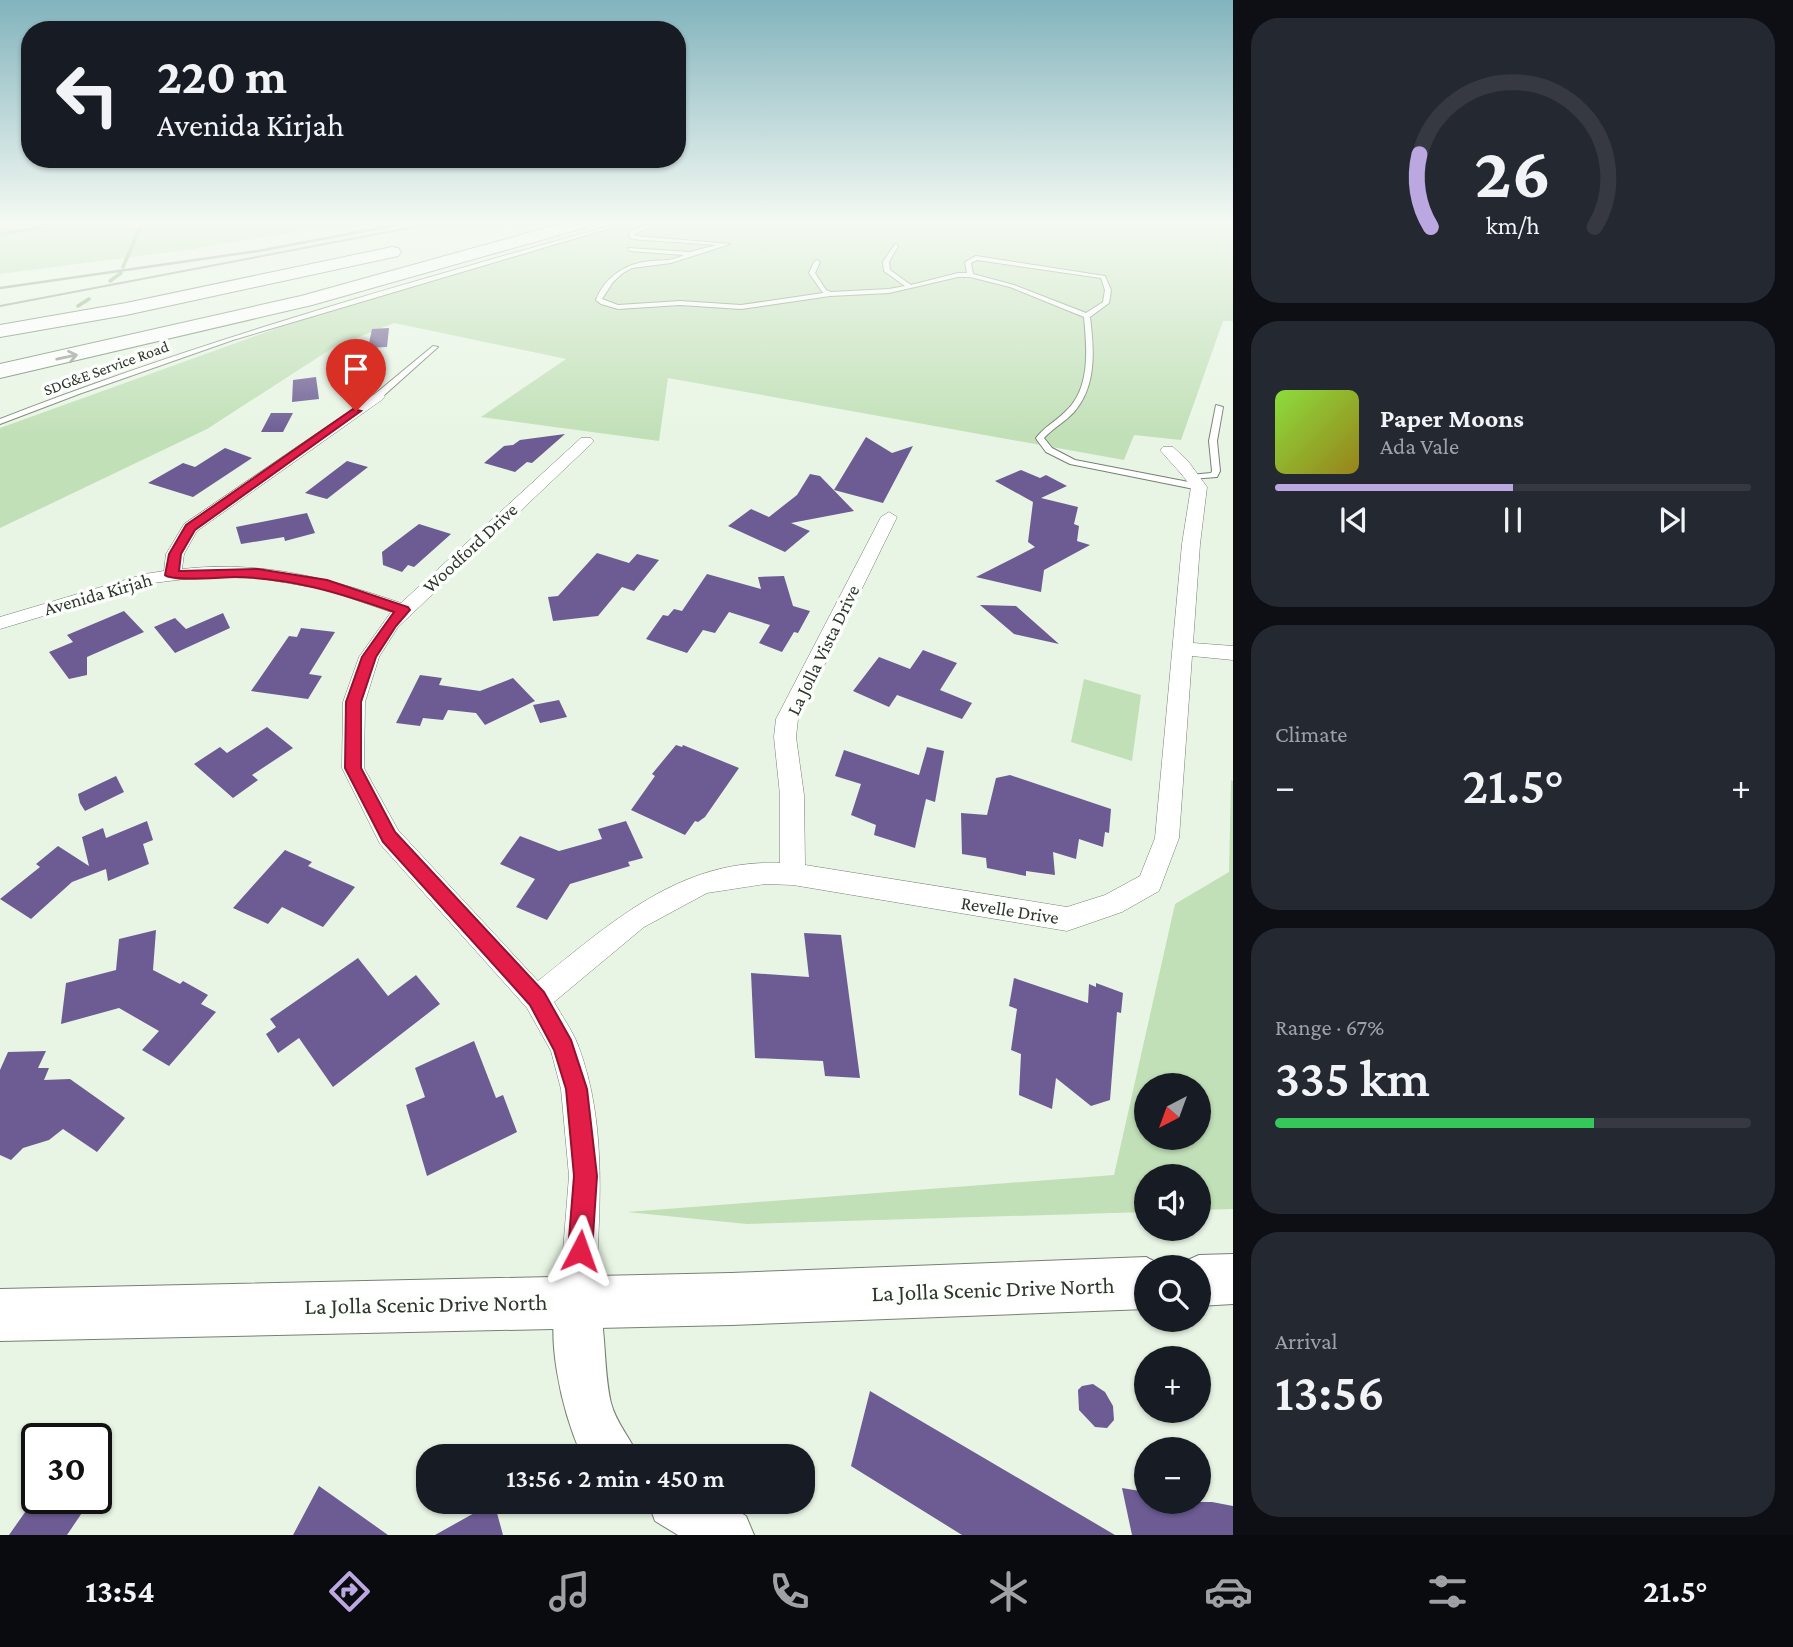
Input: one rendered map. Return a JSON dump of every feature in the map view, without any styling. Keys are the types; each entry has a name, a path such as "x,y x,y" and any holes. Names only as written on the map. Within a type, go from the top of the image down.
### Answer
{"highway":[{"path":"0,331 193,295"},
{"path":"0,351 188,311 250,295"},
{"path":"0,371 328,295"},
{"path":"0,393 158,351 305,301"}],"main road":[{"path":"1211,1280 1233,1279"},
{"name":"La Jolla Scenic Drive North","path":"0,1314 731,1299 1134,1283"}],"street":[{"path":"172,575 175,554 190,528 378,396"},
{"name":"Woodford Drive","path":"577,1301 586,1176 576,1089 564,1047 537,999 389,837 353,768 354,702 369,657 391,623 586,441"},
{"path":"1168,450 1196,482"},
{"name":"Revelle Drive","path":"537,999 635,919 702,883 765,873 793,874 1067,919 1113,904 1150,883 1167,838 1185,649 1196,482"},
{"name":"La Jolla Vista Drive","path":"793,874 792,795 785,737 787,719 889,517"},
{"name":"Avenida Kirjah","path":"0,623 151,578 201,572 258,573 327,584 403,610"},
{"path":"1185,649 1233,653"},
{"path":"577,1301 581,1378 600,1444"},
{"path":"693,1514 727,1535"}],"lane":[{"name":"SDG&E Service Road","path":"0,422 177,356 377,295"},
{"path":"603,295 599,300 603,303 618,306 680,303 750,306 826,295"},
{"path":"1034,295 1087,316"},
{"path":"1087,316 1106,303 1107,295"},
{"path":"1087,316 1090,363 1083,393 1068,414 1050,424 1040,438 1049,450 1073,462 1196,482 1214,475 1216,471 1213,441 1219,407"},
{"path":"378,396 435,346"}],"green space":[{"path":"379,295 1233,295 1233,321 1223,321 1181,440 1134,435 1124,460 668,378 659,441 481,417 566,359 394,323 334,347 207,429 0,528 0,428 330,309"},
{"path":"1084,679 1141,695 1132,761 1071,742"},
{"path":"1231,780 1233,1209 1211,1210 1211,1164 1134,1164 1134,1212 747,1224 627,1212 1114,1175 1134,1086 1134,1150 1211,1150 1211,1073 1137,1073 1175,904 1229,872"}],"building":[{"path":"389,328 387,347 368,348 372,329"},
{"path":"316,377 319,399 292,402 293,380"},
{"path":"271,413 293,413 283,432 261,432"},
{"path":"565,434 532,463 527,462 515,472 484,463 504,446 513,445 520,440"},
{"path":"866,437 892,453 913,446 883,503 834,490"},
{"path":"225,448 252,458 193,497 148,483 183,463 195,467"},
{"path":"347,461 368,467 327,499 305,493"},
{"path":"1021,470 1040,478 1046,475 1067,486 1041,498 1078,507 1074,524 1079,526 1077,541 1090,545 1044,570 1041,592 976,577 1035,547 1028,542 1033,502 995,481"},
{"path":"810,474 820,476 854,511 791,523 810,531 785,552 728,526 751,509 769,517 797,495"},
{"path":"307,513 315,533 285,541 284,537 241,544 236,527"},
{"path":"419,524 451,534 414,567 408,565 402,572 383,565 382,552"},
{"path":"597,553 629,563 637,554 659,560 634,591 622,587 598,616 553,621 548,597 558,596"},
{"path":"707,574 761,589 758,577 784,576 793,606 810,611 798,633 794,632 782,652 759,643 770,625 729,612 715,633 703,630 687,653 646,639 663,615 668,616 674,609 682,611"},
{"path":"980,605 1016,606 1059,644 1014,634"},
{"path":"124,611 144,632 87,657 87,675 69,679 49,652 73,642 67,635"},
{"path":"223,613 230,628 175,653 154,627 175,618 186,629"},
{"path":"301,628 335,632 309,674 322,676 308,699 251,691 289,636 297,637"},
{"path":"923,650 957,663 940,690 972,703 962,719 897,695 889,707 853,691 879,657 910,669"},
{"path":"420,675 442,678 439,685 480,691 513,678 535,701 485,725 476,713 448,710 443,720 423,718 420,726 396,723"},
{"path":"559,700 567,717 540,723 533,705"},
{"path":"267,727 293,748 252,775 258,780 233,798 194,764 220,747 227,753"},
{"path":"676,745 683,745 739,768 705,817 695,821 685,835 631,810 655,776 652,774"},
{"path":"927,747 944,751 935,802 926,799 915,848 874,835 876,825 851,815 861,784 835,776 844,750 919,775"},
{"path":"1010,775 1111,809 1109,833 1105,832 1103,847 1079,839 1076,859 1053,852 1055,875 1026,871 1026,876 987,868 986,858 962,854 961,813 987,815 996,778"},
{"path":"116,776 124,792 85,811 78,794"},
{"path":"147,821 153,840 143,844 149,864 108,881 106,869 72,882 31,919 0,899 40,867 36,864 58,846 89,866 82,837 103,828 106,838"},
{"path":"626,821 643,858 628,862 630,866 570,884 547,920 516,907 535,879 500,864 520,836 559,851 602,839 598,829"},
{"path":"285,850 312,862 308,866 355,887 323,927 282,907 268,924 233,908"},
{"path":"156,930 153,970 180,984 183,981 208,995 201,1004 216,1012 169,1066 142,1050 159,1031 119,1008 61,1024 66,983 116,970 119,939"},
{"path":"804,933 841,935 860,1078 825,1076 823,1061 755,1058 751,973 809,977"},
{"path":"358,958 388,996 416,975 440,1004 333,1087 299,1038 278,1053 266,1034 276,1027 270,1019"},
{"path":"1014,978 1088,1003 1089,984 1096,987 1096,983 1123,993 1121,1013 1117,1012 1110,1100 1091,1106 1056,1078 1052,1109 1019,1095 1021,1054 1011,1050 1017,1009 1009,1006"},
{"path":"474,1041 496,1098 503,1095 517,1132 427,1176 406,1105 425,1097 415,1068"},
{"path":"46,1051 38,1068 49,1068 44,1080 70,1079 125,1118 97,1152 63,1129 49,1140 23,1148 11,1160 0,1155 0,1070 8,1052"},
{"path":"1093,1384 1105,1392 1113,1406 1114,1420 1107,1428 1095,1427 1079,1410 1078,1390 1082,1386"},
{"path":"870,1391 1115,1535 962,1535 851,1466"},
{"path":"319,1486 388,1535 293,1535"},
{"path":"1122,1488 1134,1490 1134,1514 1211,1514 1211,1502 1233,1506 1233,1535 1132,1535"},
{"path":"24,1514 81,1514 67,1535 9,1535"},
{"path":"473,1514 497,1514 503,1535 435,1535"}],"waterway":[{"path":"78,306 89,299"}],"tram line":[{"path":"0,306 60,295"}],"route":[{"path":"356,411 190,528 175,554 172,575 201,572 258,573 327,584 403,610 391,623 369,657 354,702 353,768 389,837 537,999 564,1047 576,1089 586,1176 580,1251"}]}
